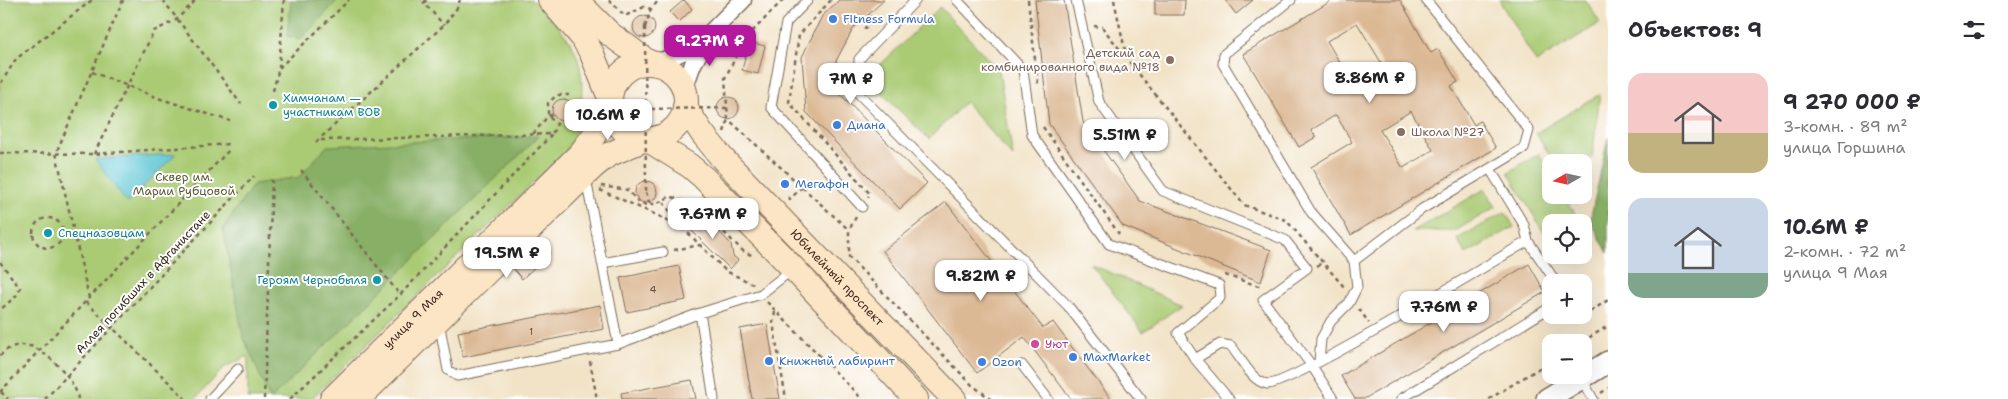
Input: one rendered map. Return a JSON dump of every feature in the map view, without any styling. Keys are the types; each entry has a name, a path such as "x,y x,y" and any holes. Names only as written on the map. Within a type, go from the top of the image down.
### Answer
{"main road":[{"name":"Юбилейный проспект","path":"550,0 583,38 610,101 614,118 620,126 628,133 646,139 697,172 794,269 916,399"},
{"name":"Юбилейный проспект","path":"579,1 610,34 652,63 673,71 702,133 722,158 954,399"},
{"path":"610,101 616,80 622,73 638,64 652,63"},
{"path":"646,139 658,138 676,127 682,119 685,98"},
{"name":"улица 9 Мая","path":"332,399 581,153 593,138 610,101"},
{"name":"улица 9 Мая","path":"358,399 593,167 608,155 646,139"}],"street":[{"path":"652,63 683,52 710,33 740,1"},
{"path":"685,98 693,64 710,33"},
{"path":"1592,371 1608,362"},
{"path":"1548,399 1572,384"}],"lane":[{"path":"916,0 860,59 858,94 1068,306 1141,399"},
{"path":"957,0 1023,70 1032,135 1109,244 1219,285 1220,298 1178,333 1195,359 1229,399"},
{"path":"1076,0 1099,102 1162,191 1285,240 1307,268 1263,300 1316,364 1333,399"},
{"path":"1291,0 1224,54 1222,64 1310,212 1354,261 1357,287 1352,298 1331,321 1321,339 1316,364"},
{"path":"1354,261 1422,209 1524,148 1529,130 1426,0"},
{"path":"806,1 786,23 771,107 862,207"},
{"path":"1490,169 1524,225 1528,241 1551,274"},
{"path":"587,184 618,344"},
{"path":"1195,359 1220,344 1232,346 1259,382 1270,384 1316,364 1528,241"},
{"path":"602,263 663,252"},
{"path":"438,320 448,370 457,376 618,344 700,313 761,294 794,269"},
{"path":"700,313 714,399"},
{"path":"1401,399 1542,313"},
{"path":"1022,365 1048,399"},
{"path":"210,399 238,369"},
{"path":"1584,384 1593,399"}],"path":[{"path":"1,83 16,59 92,0"},
{"path":"89,298 56,153 123,0"},
{"path":"163,0 176,20 241,104"},
{"path":"94,154 154,30 176,20 196,0"},
{"path":"273,91 279,68 284,0"},
{"path":"279,68 349,0"},
{"path":"426,0 424,3 444,25"},
{"path":"321,140 444,25 457,8 460,0"},
{"path":"609,0 625,16 644,7 651,9"},
{"path":"650,205 646,192 645,27 651,9 660,0"},
{"path":"728,139 723,134 728,119 725,78 745,39 784,0"},
{"path":"832,0 799,35 789,102 870,194 849,230 849,257 972,385 991,399"},
{"path":"1028,0 1038,89"},
{"path":"1114,0 1127,59"},
{"path":"865,28 873,20 868,15"},
{"path":"1082,23 1102,27 1244,205 1286,220 1336,276 1374,330"},
{"path":"92,72 126,86 230,121"},
{"path":"290,399 400,295 552,134 557,124 548,116 547,109 552,98 563,93 570,95"},
{"path":"563,110 728,108"},
{"path":"532,134 548,116 553,114"},
{"path":"728,119 849,230"},
{"path":"1042,119 1043,128 1118,234 1127,237"},
{"path":"316,142 321,140 552,134"},
{"path":"0,153 94,154 229,144"},
{"path":"8,399 0,391 230,149"},
{"path":"300,170 400,295"},
{"name":"Аллея погибших в Афганистане","path":"45,399 254,176"},
{"path":"264,399 272,180"},
{"path":"587,184 628,190 640,204 650,205 663,202 670,196 690,203 699,208 744,252 760,259"},
{"path":"587,184 680,226"},
{"path":"784,193 790,200 803,186"},
{"path":"663,202 680,226 726,271 753,283 775,312 862,399"},
{"path":"45,217 57,220 64,230 61,242 51,249 39,246 32,236 35,224 45,217"},
{"path":"663,252 700,245"},
{"path":"0,262 20,288 16,296 0,310"},
{"path":"1223,274 1256,286"},
{"path":"753,283 759,280"},
{"path":"1592,311 1608,300"},
{"path":"86,302 185,398"},
{"path":"775,312 773,323 786,399"},
{"path":"1592,336 1608,326"},
{"path":"0,356 7,349 20,344 27,344 40,350 74,385 78,399"},
{"path":"588,350 597,399"},
{"path":"1489,399 1542,367"}],"green space":[{"name":"Сквер им. Марии Рубцовой","path":"0,0 532,0 565,35 577,57 581,71 582,86 578,124 572,141 565,152 311,399 248,399 248,356 225,367 195,399 0,399"},
{"path":"291,0 338,0 301,39 287,36"},
{"path":"1499,0 1586,0 1600,23 1536,62"},
{"path":"940,7 999,71 1013,157 965,102 929,139 874,86 876,69"},
{"path":"1600,94 1592,158 1592,154 1549,154 1536,133"},
{"path":"539,136 270,399 243,336 223,228 254,184 299,177 327,146"},
{"path":"1608,138 1608,253 1592,224 1591,214"},
{"path":"1539,154 1542,159 1542,204 1569,204 1575,214 1542,214 1542,230 1508,172"},
{"path":"1485,189 1496,207 1455,231 1413,231"},
{"path":"1505,212 1514,227 1466,254 1457,239"},
{"path":"1091,264 1182,305 1143,332"}],"water":[{"path":"176,154 127,203 95,159"}],"building":[{"path":"684,0 692,9 679,22 670,12"},
{"path":"839,0 884,0 853,29 836,61 839,93 927,183 900,209 806,112 802,57 822,16"},
{"path":"1035,0 1064,0 1083,122 1140,201 1271,250 1261,282 1123,226 1049,124"},
{"path":"1155,0 1185,0 1184,15 1155,15"},
{"path":"1225,0 1253,0 1236,14"},
{"path":"1333,0 1400,0 1431,53 1438,49 1458,82 1451,86 1474,125 1480,121 1496,148 1351,235 1311,167 1352,142 1336,115 1311,130 1316,137 1299,147 1243,54","holes":["1357,23 1384,67 1353,85 1327,41","1411,111 1433,150 1403,168 1380,130"]},
{"path":"644,16 652,19 655,27 652,35 644,38 636,35 633,27 636,19"},
{"path":"749,42 765,46 758,74 742,70"},
{"path":"728,97 738,104 739,108 732,118 728,119 718,112 717,108 724,98"},
{"path":"563,99 573,106 574,110 567,120 563,121 553,114 552,110 559,100"},
{"path":"646,181 656,188 657,192 650,202 646,203 636,196 635,192 642,182"},
{"path":"946,202 1043,328 1053,322 1111,399 1071,399 1024,337 977,373 883,251"},
{"path":"696,213 706,224 711,223 731,244 733,256 738,260 730,269 685,224"},
{"path":"538,240 550,253 522,279 512,267"},
{"path":"1529,264 1542,287 1542,294 1364,399 1355,399 1341,376"},
{"path":"679,266 686,300 627,312 620,278"},
{"path":"600,305 604,329 463,357 458,332"},
{"path":"767,324 780,399 752,399 740,329"},
{"path":"692,380 696,399 622,399 621,393"}],"place":[{"name":"Fitness Formula","path":"833,19"},
{"name":"Детский сад комбинированного вида №18","path":"1170,60"},
{"name":"Химчанам — участникам ВОВ","path":"273,105"},
{"name":"Диана","path":"837,125"},
{"name":"Школа №27","path":"1401,132"},
{"name":"Мегафон","path":"785,184"},
{"name":"Спецназовцам","path":"48,233"},
{"name":"Героям Чернобыля","path":"377,280"},
{"name":"Уют","path":"1035,344"},
{"name":"MaxMarket","path":"1073,357"},
{"name":"Книжный лабиринт","path":"769,361"},
{"name":"Ozon","path":"982,362"}]}
